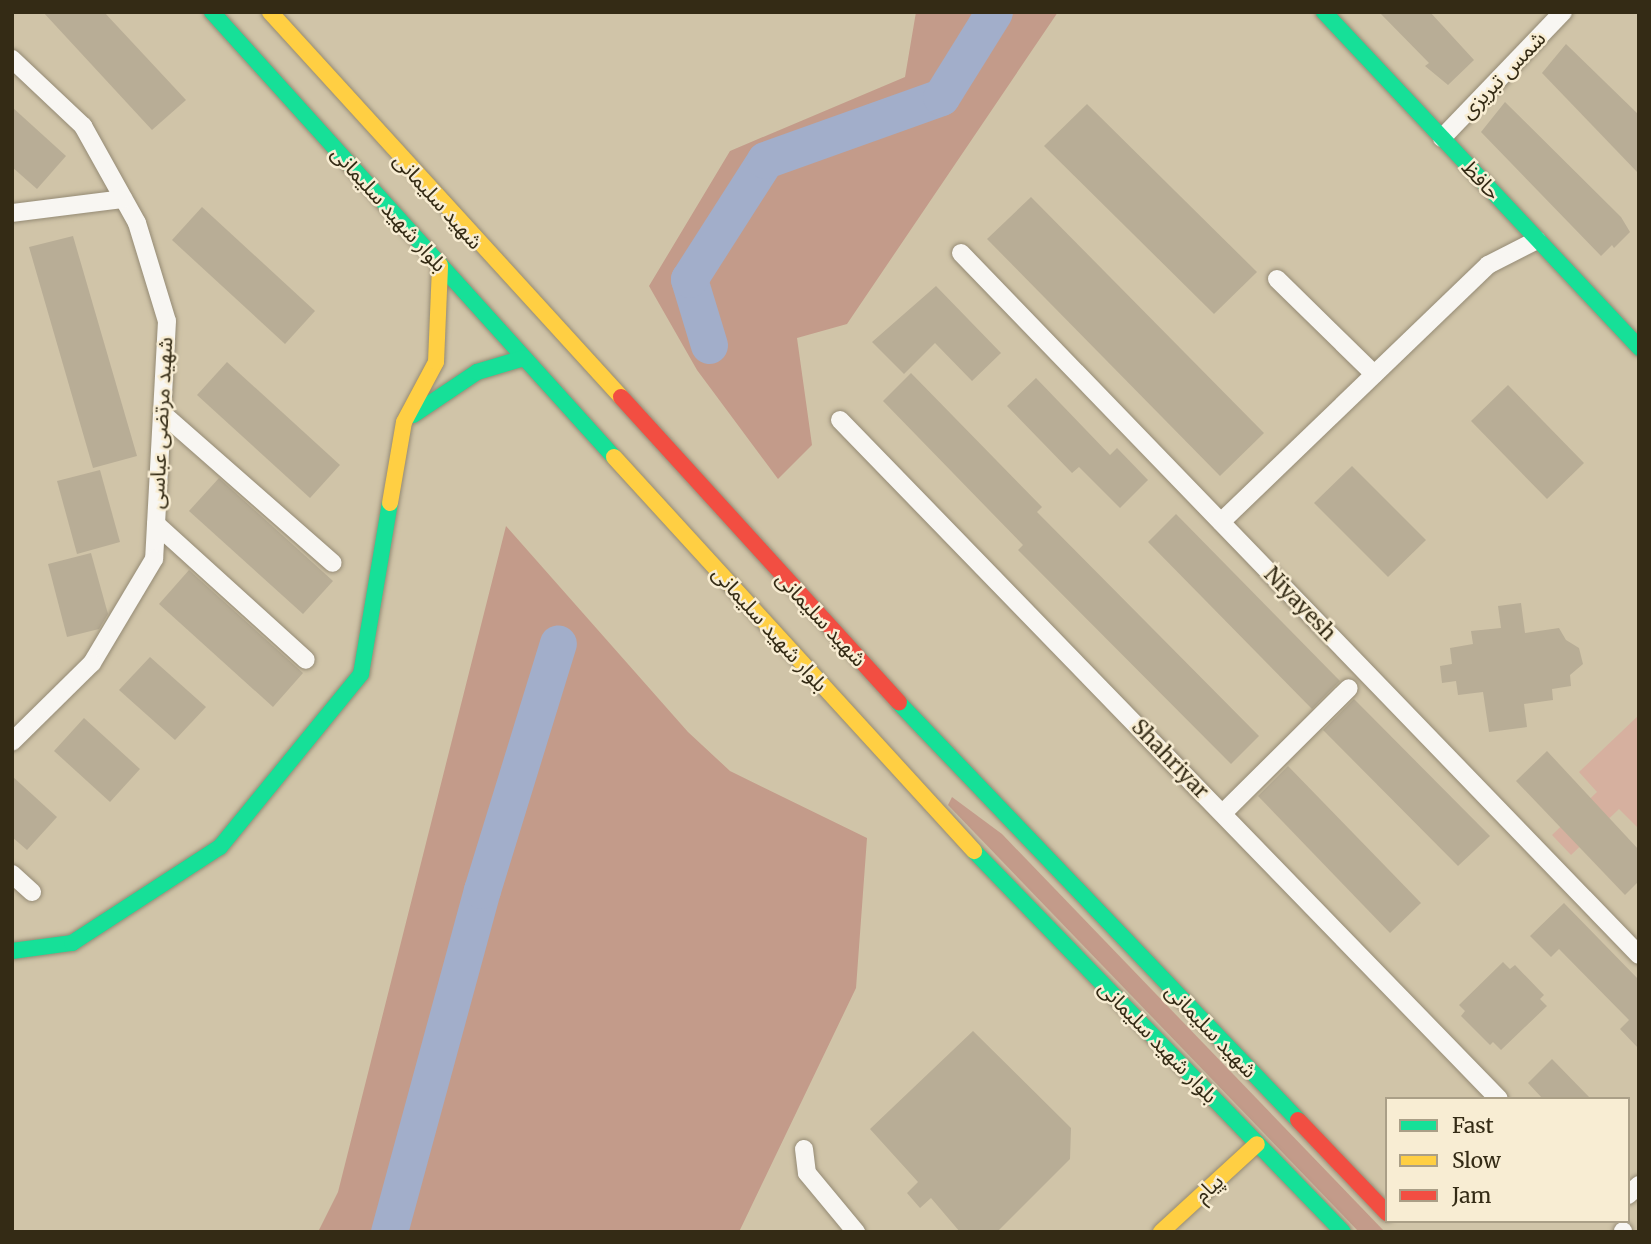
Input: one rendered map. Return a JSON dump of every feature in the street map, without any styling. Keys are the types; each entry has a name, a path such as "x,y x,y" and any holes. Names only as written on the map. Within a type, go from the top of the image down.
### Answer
{"main road":[{"name":"بلوار شهید سلیمانی","path":"212,12 915,790 1343,1232"},
{"name":"شهید سلیمانی","path":"270,12 941,766 1385,1211"},
{"name":"حافظ","path":"1324,12 1639,348"},
{"path":"12,951 72,943 220,847 361,674 404,422 436,362 440,265"},
{"path":"404,422 436,395 477,372 524,358"},
{"path":"915,790 941,766"},
{"name":"پیام","path":"1161,1232 1256,1144"}],"street":[{"name":"شمس تبریزی","path":"1442,138 1563,12"},
{"name":"شهید مرتضی عباسی","path":"12,59 83,126 137,223 167,321 154,559 92,663 12,742"},
{"path":"12,213 123,199"},
{"path":"1221,522 1488,265 1537,240"},
{"name":"Niyayesh","path":"961,253 1639,955"},
{"path":"1276,279 1374,374"},
{"path":"162,413 333,563"},
{"name":"Shahriyar","path":"840,420 1497,1097"},
{"path":"156,524 306,660"},
{"path":"1223,813 1349,688"},
{"path":"12,874 32,892"},
{"path":"804,1149 807,1173 856,1232"}],"shaded area":[{"path":"916,12 1058,12 847,324 797,338 812,445 778,479 697,370 649,286 730,151 905,77"},
{"path":"506,526 688,732 730,771 867,838 856,988 739,1232 318,1232 338,1192"},
{"path":"1639,715 1639,829 1619,809 1571,855 1552,835 1597,792 1579,772"},
{"path":"952,797 1002,834 1385,1232 1359,1232 948,805"}],"building":[{"path":"43,12 104,12 186,100 152,130"},
{"path":"1379,12 1430,12 1474,60 1448,85 1425,66 1429,63"},
{"path":"1566,44 1639,115 1639,174 1542,73"},
{"path":"1505,102 1621,217 1630,232 1614,248 1612,245 1601,256 1481,132"},
{"path":"1087,104 1257,272 1214,314 1044,146"},
{"path":"12,107 66,156 37,189 12,167"},
{"path":"1031,197 1264,433 1220,476 987,239"},
{"path":"202,207 315,311 285,344 172,240"},
{"path":"73,236 137,456 93,468 29,247"},
{"path":"936,286 1001,353 972,381 935,343 904,374 872,342"},
{"path":"227,362 340,465 310,498 197,395"},
{"path":"911,373 1042,507 1037,512 1259,736 1231,764 1018,550 1023,545 883,401"},
{"path":"1036,378 1110,455 1117,448 1148,480 1120,508 1079,467 1072,473 1007,406"},
{"path":"1508,385 1584,463 1547,499 1471,421"},
{"path":"1352,466 1426,540 1388,577 1314,503"},
{"path":"100,470 120,542 77,554 57,481"},
{"path":"219,478 333,581 303,614 189,511"},
{"path":"1176,514 1340,681 1312,709 1148,542"},
{"path":"91,553 108,614 99,629 67,637 48,564"},
{"path":"189,570 303,673 273,707 159,604"},
{"path":"1521,603 1525,633 1559,628 1566,640 1579,648 1583,664 1570,675 1571,686 1552,689 1553,700 1524,704 1527,727 1489,732 1483,692 1458,695 1456,681 1442,683 1440,666 1452,664 1450,648 1473,644 1471,631 1501,628 1498,606"},
{"path":"150,657 206,707 175,740 119,690"},
{"path":"1354,699 1490,836 1458,866 1323,730"},
{"path":"84,718 140,769 110,802 54,751"},
{"path":"1547,751 1639,850 1639,881 1625,895 1516,781"},
{"path":"1288,766 1421,903 1390,933 1258,796"},
{"path":"12,776 57,817 27,850 12,837"},
{"path":"1564,903 1639,980 1639,1049 1620,1029 1629,1020 1559,949 1551,957 1530,936"},
{"path":"1503,962 1510,969 1515,965 1544,995 1540,999 1547,1006 1501,1050 1493,1042 1490,1045 1461,1016 1465,1011 1459,1005"},
{"path":"973,1031 1071,1128 1070,1159 997,1232 960,1232 931,1198 920,1208 907,1193 918,1182 870,1129"},
{"path":"1552,1059 1589,1097 1541,1097 1528,1083"}],"waterway":[{"path":"709,345 689,279 765,160 941,97 994,12"},
{"path":"389,1232 482,890 558,643"}],"traffic: fast":[{"path":"212,12 614,457"},
{"path":"1324,12 1639,348"},
{"path":"413,415 477,372 524,358"},
{"path":"12,951 72,943 220,847 361,674 390,503"},
{"path":"899,703 1298,1120"},
{"path":"974,851 1343,1232"}],"traffic: slow":[{"path":"270,12 621,397"},
{"path":"390,503 404,422 436,362 440,265"},
{"path":"614,457 974,851"},
{"path":"1161,1232 1257,1144"}],"traffic: jam":[{"path":"621,397 899,703"},
{"path":"1298,1120 1385,1211"}]}
